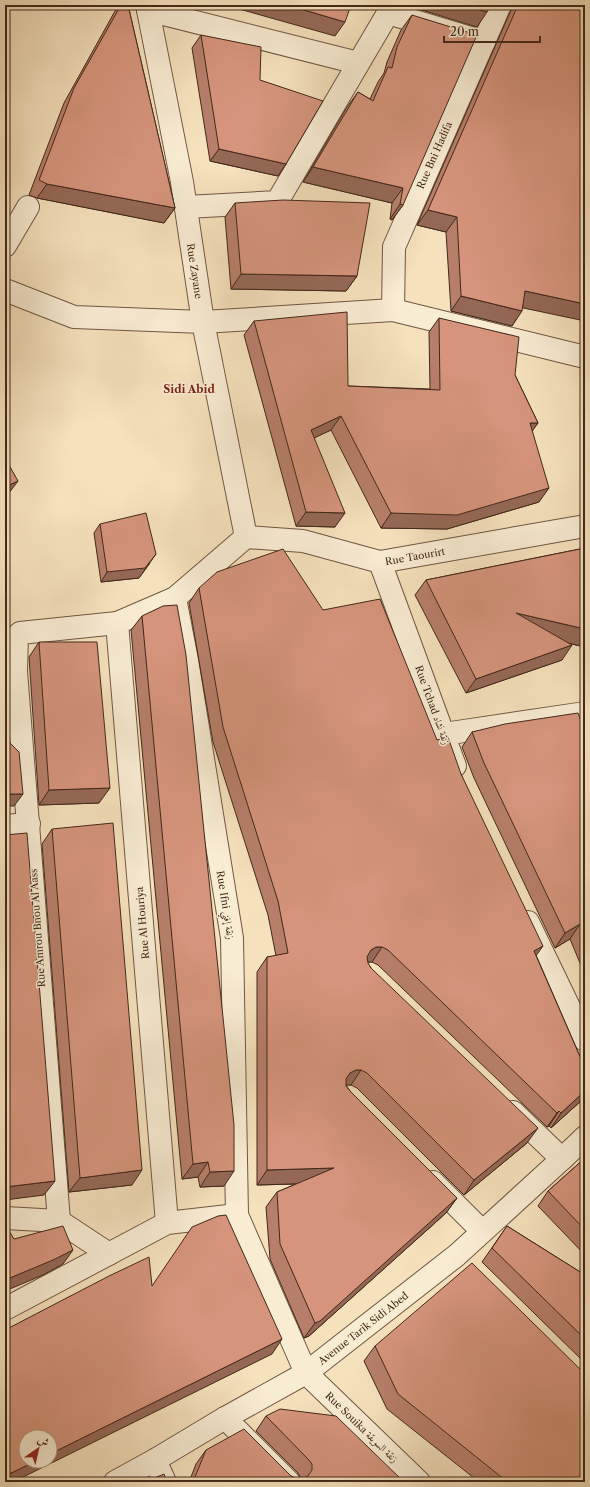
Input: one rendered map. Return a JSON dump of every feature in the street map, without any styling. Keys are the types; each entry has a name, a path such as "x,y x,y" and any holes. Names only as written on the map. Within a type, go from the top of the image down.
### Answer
{"street":[{"name":"Rue Bni Hadifa","path":"393,310 394,246 500,5"},
{"path":"148,7 358,63"},
{"name":"Rue Zayane","path":"148,7 186,207 203,322 246,537"},
{"path":"186,207 277,202 388,13 484,42"},
{"path":"5,246 28,207"},
{"path":"5,290 74,317 203,322 393,310 585,357"},
{"name":"Rue Taourirt","path":"246,537 303,541 380,562 585,526"},
{"path":"117,623 175,598 246,537"},
{"name":"Rue Tchad زنقة نشاد","path":"380,562 462,784"},
{"name":"Rue Ifni زنقة إفني","path":"175,598 188,667 232,938 237,1215"},
{"name":"Rue Amrou Bnou Al Aass","path":"58,1221 29,824 10,671 17,636 20,633 117,623"},
{"name":"Rue Al Houriya","path":"117,623 167,1223"},
{"path":"444,734 585,713"},
{"path":"5,826 29,824"},
{"path":"520,904 585,1040"},
{"path":"500,1099 562,1159"},
{"name":"Avenue Tarik Sidi Abed","path":"115,1482 306,1373 457,1255 585,1136"},
{"path":"420,1170 482,1231"},
{"path":"5,1310 167,1223 237,1215 306,1373"},
{"path":"5,1218 58,1221 109,1254"},
{"path":"457,1255 474,1271"},
{"name":"Rue Souika زنقة السويقة","path":"306,1373 419,1482"},
{"path":"225,1418 289,1482"},
{"path":"155,1460 165,1482"}],"building":[{"path":"121,5 128,5 175,208 47,184 39,180 74,88"},
{"path":"287,5 351,5 345,22"},
{"path":"464,5 491,5 487,12"},
{"path":"518,5 585,5 585,304 525,291 522,311 461,296 457,217 428,210"},
{"path":"412,15 477,35 403,205 400,204 403,188 313,167 358,92 373,101 388,67 392,68 397,47"},
{"path":"201,35 261,47 260,80 323,101 286,164 219,149"},
{"path":"283,200 370,203 357,276 241,274 235,203"},
{"path":"347,312 348,386 440,390 439,318 519,337 515,375 538,423 530,423 549,488 457,515 391,513 341,416 311,430 345,513 306,512 254,321"},
{"path":"5,458 18,481 5,487"},
{"path":"146,513 156,554 145,568 107,572 100,524"},
{"path":"585,548 585,629 516,613 572,645 476,679 426,580"},
{"path":"283,549 323,610 380,599 437,740 448,737 461,774 543,946 534,951 585,1068 585,1091 561,1113 559,1111 557,1113 388,950 382,947 376,947 371,950 367,957 371,968 538,1128 474,1180 367,1073 361,1070 356,1070 350,1073 346,1079 346,1086 350,1091 457,1198 320,1321 315,1323 280,1244 277,1192 334,1168 267,1170 267,957 288,953 278,901 223,727 199,588 217,572"},
{"path":"177,605 186,655 234,1125 234,1171 210,1172 208,1162 193,1164 142,616 163,606"},
{"path":"39,642 97,642 110,788 49,790"},
{"path":"578,713 585,732 585,936 580,924 565,933 484,763 472,732 505,724"},
{"path":"5,738 19,752 23,794 5,794"},
{"path":"113,823 142,1170 80,1178 52,829"},
{"path":"27,833 55,1181 5,1187 5,835"},
{"path":"585,1158 585,1230 548,1191"},
{"path":"226,1215 282,1339 58,1450 58,1429 18,1429 18,1469 19,1469 5,1476 5,1330 149,1257 152,1286 192,1227 218,1216"},
{"path":"5,1224 14,1239 63,1226 73,1250 5,1280"},
{"path":"507,1226 585,1275 585,1339 492,1248"},
{"path":"472,1263 585,1374 585,1482 502,1482 505,1480 398,1394 375,1346"},
{"path":"280,1409 336,1416 404,1482 193,1482 206,1450 244,1429 291,1476 297,1479 303,1479 308,1476 312,1470 312,1464 266,1416"},
{"path":"164,1474 167,1482 145,1482"}],"district":[{"name":"Sidi Abid","path":"189,389"}]}
